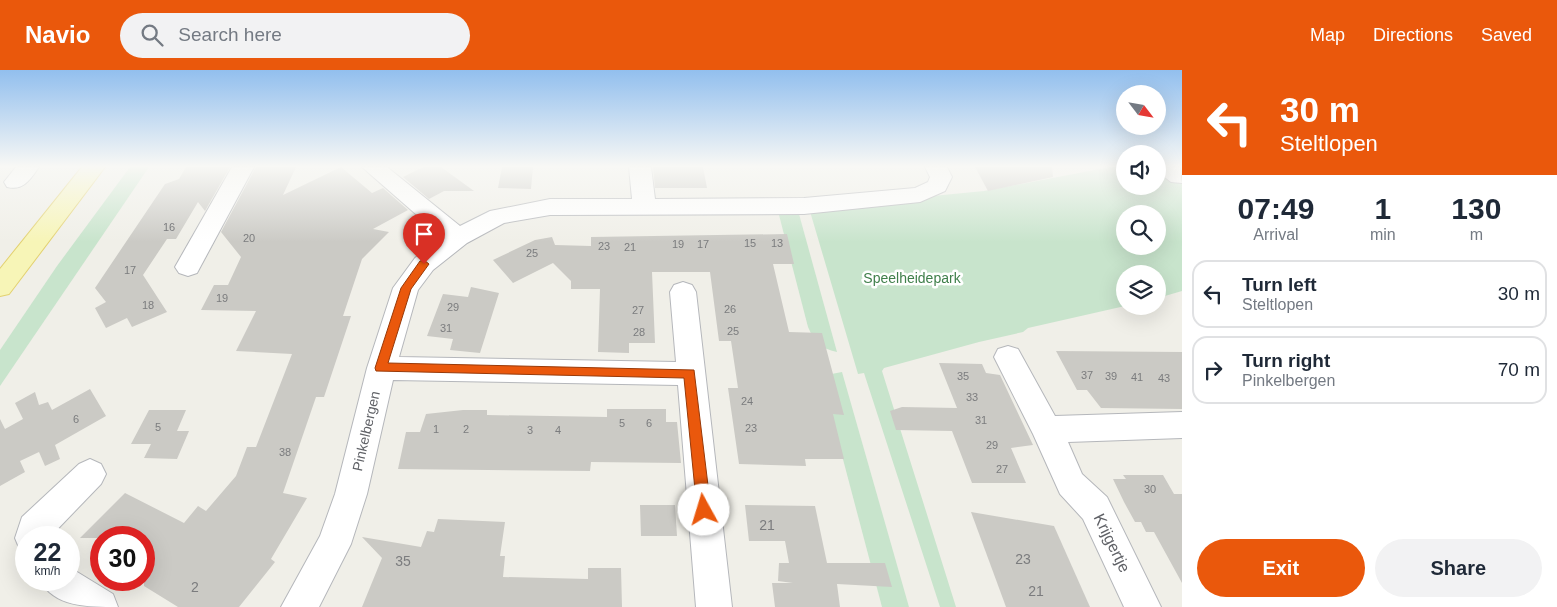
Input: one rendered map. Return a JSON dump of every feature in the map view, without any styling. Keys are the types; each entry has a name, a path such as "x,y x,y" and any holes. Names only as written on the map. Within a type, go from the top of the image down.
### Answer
{"main road":[{"path":"0,287 74,192"}],"street":[{"path":"188,267 229,192"},
{"path":"403,192 458,237"},
{"path":"643,192 644,207"},
{"name":"Pinkelbergen","path":"299,607 334,544 351,494 380,368 406,288 424,264 458,237 498,216 542,208 804,206 920,195 926,192"},
{"path":"683,292 714,607"},
{"name":"Krijgertje","path":"1008,357 1047,430 1071,484 1095,508 1143,607"},
{"path":"380,368 690,374"},
{"path":"1047,430 1182,425"},
{"path":"36,526 90,474"},
{"path":"75,591 100,607"}],"green space":[{"path":"112,192 132,192 0,386 0,350 57,266"},
{"name":"Speelheidepark","path":"973,192 1116,192 1116,195 1166,195 1166,192 1182,192 1182,291 1166,296 1166,265 1116,265 1116,308 1028,328 1023,332 884,368 882,371 956,607 940,607 864,373 858,374 809,208"},
{"path":"799,214 837,352 826,349 819,344 808,327 779,215"},
{"path":"842,372 909,607 882,607 821,376"}],"building":[{"path":"160,192 216,192 205,211 198,202 176,239 167,239 143,275 167,312 132,327 127,318 106,328 95,308 106,302 95,288"},
{"path":"243,192 284,192 283,195 289,192 388,192 408,210 373,229 389,232 362,259 343,316 351,316 324,397 316,397 283,493 307,498 271,559 275,562 239,607 178,607 152,591 155,591 155,526 92,526 125,493 184,523 198,506 206,511 236,476 247,447 256,447 292,354 236,351 256,311 201,310 214,285 228,285 241,257 221,232"},
{"path":"421,192 442,192 429,199"},
{"path":"787,234 794,264 773,264 789,332 822,333 844,415 833,414 844,459 805,459 806,466 739,464 728,388 738,388 731,341 719,341 710,272 652,272 655,343 629,343 629,353 598,352 600,289 571,289 571,281 553,263 513,283 493,260 535,240 552,237 555,245 591,246 591,237"},
{"path":"471,287 499,293 480,353 450,350 453,339 427,336 443,294 468,297"},
{"path":"1056,351 1182,352 1182,409 1101,408 1087,390 1077,390"},
{"path":"939,363 982,364 986,373 1000,375 1033,445 1011,448 1026,483 972,483 952,431 896,430 890,411 902,407 957,408"},
{"path":"90,389 106,416 55,445 60,459 45,466 39,452 20,461 25,472 0,486 0,419 5,429 23,419 15,403 35,392 39,405 48,402 52,410"},
{"path":"607,409 666,409 666,422 677,422 681,463 591,462 590,471 398,469 406,432 420,432 426,414 463,410 487,410 487,415 607,417"},
{"path":"149,410 186,410 177,431 189,431 177,459 144,458 151,444 131,444"},
{"path":"1123,475 1163,475 1174,494 1182,494 1182,583 1154,532 1146,532 1141,522 1135,522 1124,502 1113,479 1126,479"},
{"path":"640,505 675,505 677,536 641,536"},
{"path":"745,505 815,506 827,563 885,563 892,587 837,584 840,607 775,607 772,583 793,583 778,581 779,563 789,563 785,541 749,541"},
{"path":"971,512 1054,526 1090,607 1006,607"},
{"path":"438,519 505,522 500,556 505,556 503,577 588,579 588,568 621,568 622,607 362,607 382,558 362,537 421,547 427,531 434,532"},
{"path":"90,528 90,538 80,538"}],"route":[{"path":"424,264 406,288 380,368 690,374 704,510"}]}
